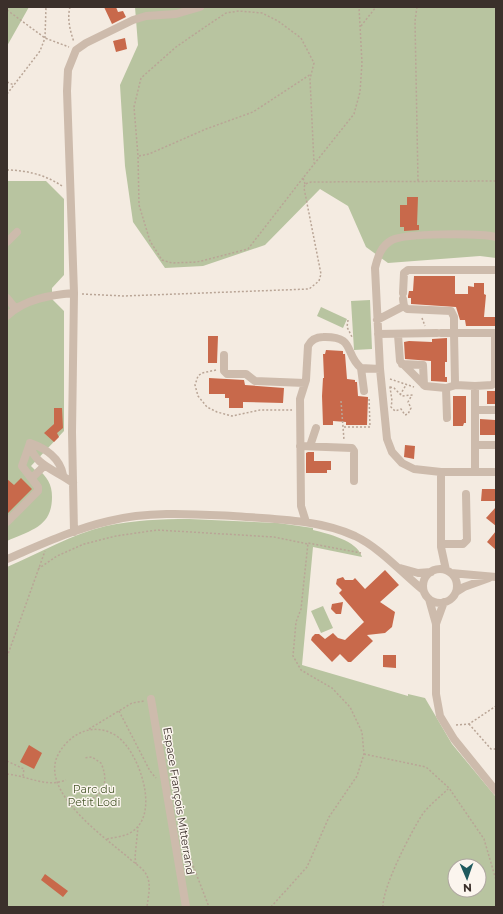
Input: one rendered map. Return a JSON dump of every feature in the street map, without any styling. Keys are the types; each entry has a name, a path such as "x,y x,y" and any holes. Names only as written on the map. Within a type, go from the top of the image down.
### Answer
{"street":[{"path":"74,532 74,293 67,91 68,70 76,50 86,43 133,20 146,16 176,14 200,7"},
{"path":"7,242 17,232"},
{"path":"496,238 483,236 406,236 391,241 379,253 375,268 380,372 387,439 392,452 402,463 410,468 441,472 496,472"},
{"path":"456,385 454,317 451,311 408,309 404,299 404,273 408,270 496,270"},
{"path":"7,316 15,308 52,295 74,293"},
{"path":"7,298 15,308"},
{"path":"377,320 404,299"},
{"path":"378,334 496,333 495,382 492,385 456,385 446,388 429,388 402,364 399,358 398,335"},
{"path":"306,522 301,506 300,395 305,383 308,346 310,342 321,336 344,341 356,363 361,368 380,372"},
{"path":"224,355 224,371 227,374 246,374 255,381 305,383"},
{"path":"402,364 423,365 424,385"},
{"path":"361,368 364,391"},
{"path":"475,386 475,472"},
{"path":"446,388 447,418"},
{"path":"475,410 496,410"},
{"path":"310,446 316,428"},
{"path":"30,443 31,451 44,466 63,475 73,483"},
{"path":"30,443 41,447 59,462 63,475"},
{"path":"7,522 38,491 38,487 22,466 30,443"},
{"path":"475,445 496,445"},
{"path":"300,446 344,446 352,448 354,451 354,481"},
{"path":"32,478 44,466"},
{"path":"441,472 441,546 448,571 456,581 456,592"},
{"path":"441,546 463,544 467,540 466,494"},
{"path":"292,521 301,506"},
{"path":"7,559 74,532 109,521 152,515 224,516 306,522 338,530 354,536 377,550 423,590 429,599 436,624 436,694 440,716 454,739 496,791"},
{"path":"423,590 424,580 433,570 441,546"},
{"path":"393,565 408,571 448,571 494,577"},
{"path":"429,599 438,603 444,602 453,597 456,592 464,587 494,577"},
{"path":"436,624 444,602"},
{"name":"Espace François Mitterrand","path":"151,699 186,907"}],"path":[{"path":"7,94 40,51 46,38 46,7"},
{"path":"70,7 68,13 70,33 76,50"},
{"path":"314,163 311,74 314,63 301,38 278,21 262,13 240,11 226,13 176,47 141,78 134,107 140,205 150,241 162,260 172,263 197,262 248,249 314,163 354,114 360,92 362,63 359,7"},
{"path":"361,26 376,7"},
{"path":"417,7 415,21 418,181"},
{"path":"7,10 46,38 76,50"},
{"path":"138,156 149,154 206,129 253,112 311,74"},
{"path":"7,82 14,85"},
{"path":"7,170 20,170 46,177 71,194"},
{"path":"74,293 124,296 308,289 319,281 321,274 303,178"},
{"path":"305,184 311,182 496,181"},
{"path":"418,310 435,333"},
{"path":"348,320 347,327 352,340 348,346"},
{"path":"224,371 206,371 198,376 196,390 201,402 207,407 232,416 260,410 300,410"},
{"path":"380,372 406,385 419,387 424,385"},
{"path":"400,395 406,385"},
{"path":"389,388 394,388 400,395 412,395 408,402 412,410 407,415 401,410 395,410 391,407 392,400 389,388"},
{"path":"344,427 370,427 369,398 364,391"},
{"path":"341,401 341,416 344,427 344,446"},
{"path":"38,569 58,556 84,544 116,536 157,530 274,537 361,553"},
{"path":"7,657 48,542"},
{"path":"271,907 307,867 329,818 357,776 364,754 362,732 350,707 332,688 302,670 293,656 296,622 300,609 308,544"},
{"path":"148,907 148,879 146,873 85,820 56,784 54,772 58,754 68,740 77,733 87,730 132,704 151,699"},
{"path":"446,726 469,724 496,706"},
{"path":"119,711 152,774 156,778 164,778"},
{"path":"469,724 491,749 496,749"},
{"path":"87,730 97,730 117,736 126,746 136,763 146,797 145,812 138,826 132,832 120,837 107,839"},
{"path":"364,754 426,767 448,788 484,838 496,880"},
{"path":"69,802 81,803 90,801 98,796 103,788 104,774 101,763 92,757 84,758"},
{"path":"7,761 24,769 23,776"},
{"path":"7,774 23,776 42,782 56,784 66,780"},
{"path":"383,907 382,899 389,879 423,815 448,788"},
{"path":"136,864 135,858 138,826"},
{"path":"176,852 189,855 209,907"}],"green space":[{"path":"7,7 29,7 7,46"},
{"path":"135,7 496,7 496,258 480,256 388,263 366,247 348,206 320,189 265,245 203,266 165,268 133,222 125,166 120,85 138,45"},
{"path":"7,181 46,181 64,199 64,275 52,288 52,299 64,311 64,431 31,466 35,470 37,468 41,471 50,484 52,497 48,515 44,521 32,530 7,541"},
{"path":"370,300 372,349 354,350 351,301"},
{"path":"321,307 347,319 343,328 317,316"},
{"name":"Parc du Petit Lodi","path":"189,519 278,523 313,528 313,530 348,542 359,551 362,557 313,547 302,665 408,696 408,694 425,698 452,744 496,797 496,907 7,907 7,567 93,529 127,522"},
{"path":"323,606 333,628 321,633 311,611"}],"building":[{"path":"104,7 116,7 118,12 123,11 126,17 112,24"},
{"path":"125,38 127,49 116,52 113,41"},
{"path":"407,197 418,197 417,225 419,225 419,230 404,231 404,227 400,227 400,205 407,205"},
{"path":"414,276 455,276 455,294 468,294 468,286 474,287 474,283 484,283 484,294 486,295 484,317 496,317 496,326 466,326 465,320 460,320 456,307 411,304 411,298 408,298 408,296 409,291 413,291"},
{"path":"208,336 218,336 217,363 208,363"},
{"path":"447,338 447,362 445,362 445,377 447,377 447,382 431,381 431,361 405,359 404,342 432,342 432,339"},
{"path":"326,350 343,351 343,354 345,354 347,379 355,380 355,382 357,382 358,396 368,397 367,425 346,425 346,422 333,421 333,425 323,425 323,354 325,354"},
{"path":"209,378 244,380 245,385 284,388 283,403 243,402 243,408 229,408 229,398 225,398 225,394 209,394"},
{"path":"487,391 496,391 496,404 487,404"},
{"path":"453,396 466,396 466,423 464,423 463,426 453,426"},
{"path":"54,408 62,408 63,428 57,433 59,437 54,442 44,433 54,424"},
{"path":"480,419 495,420 496,435 480,435"},
{"path":"405,445 415,446 414,459 404,457"},
{"path":"314,452 314,461 331,461 331,470 327,470 327,473 306,473 306,453"},
{"path":"21,478 32,489 7,514 7,479 14,485"},
{"path":"482,489 496,489 496,501 481,501"},
{"path":"496,507 496,526 486,518"},
{"path":"496,531 496,550 487,542"},
{"path":"385,570 399,585 380,602 395,612 392,627 385,633 367,635 373,641 351,662 348,662 340,654 332,662 311,640 312,637 315,634 319,634 325,639 333,633 338,638 345,640 364,622 339,593 342,590 336,584 337,579 343,577 345,580 353,580 355,578 365,589"},
{"path":"343,602 341,614 336,614 331,609 332,604"},
{"path":"383,655 396,655 396,668 383,667"},
{"path":"29,745 42,753 34,769 20,762"},
{"path":"45,874 68,891 63,897 41,880"}]}
